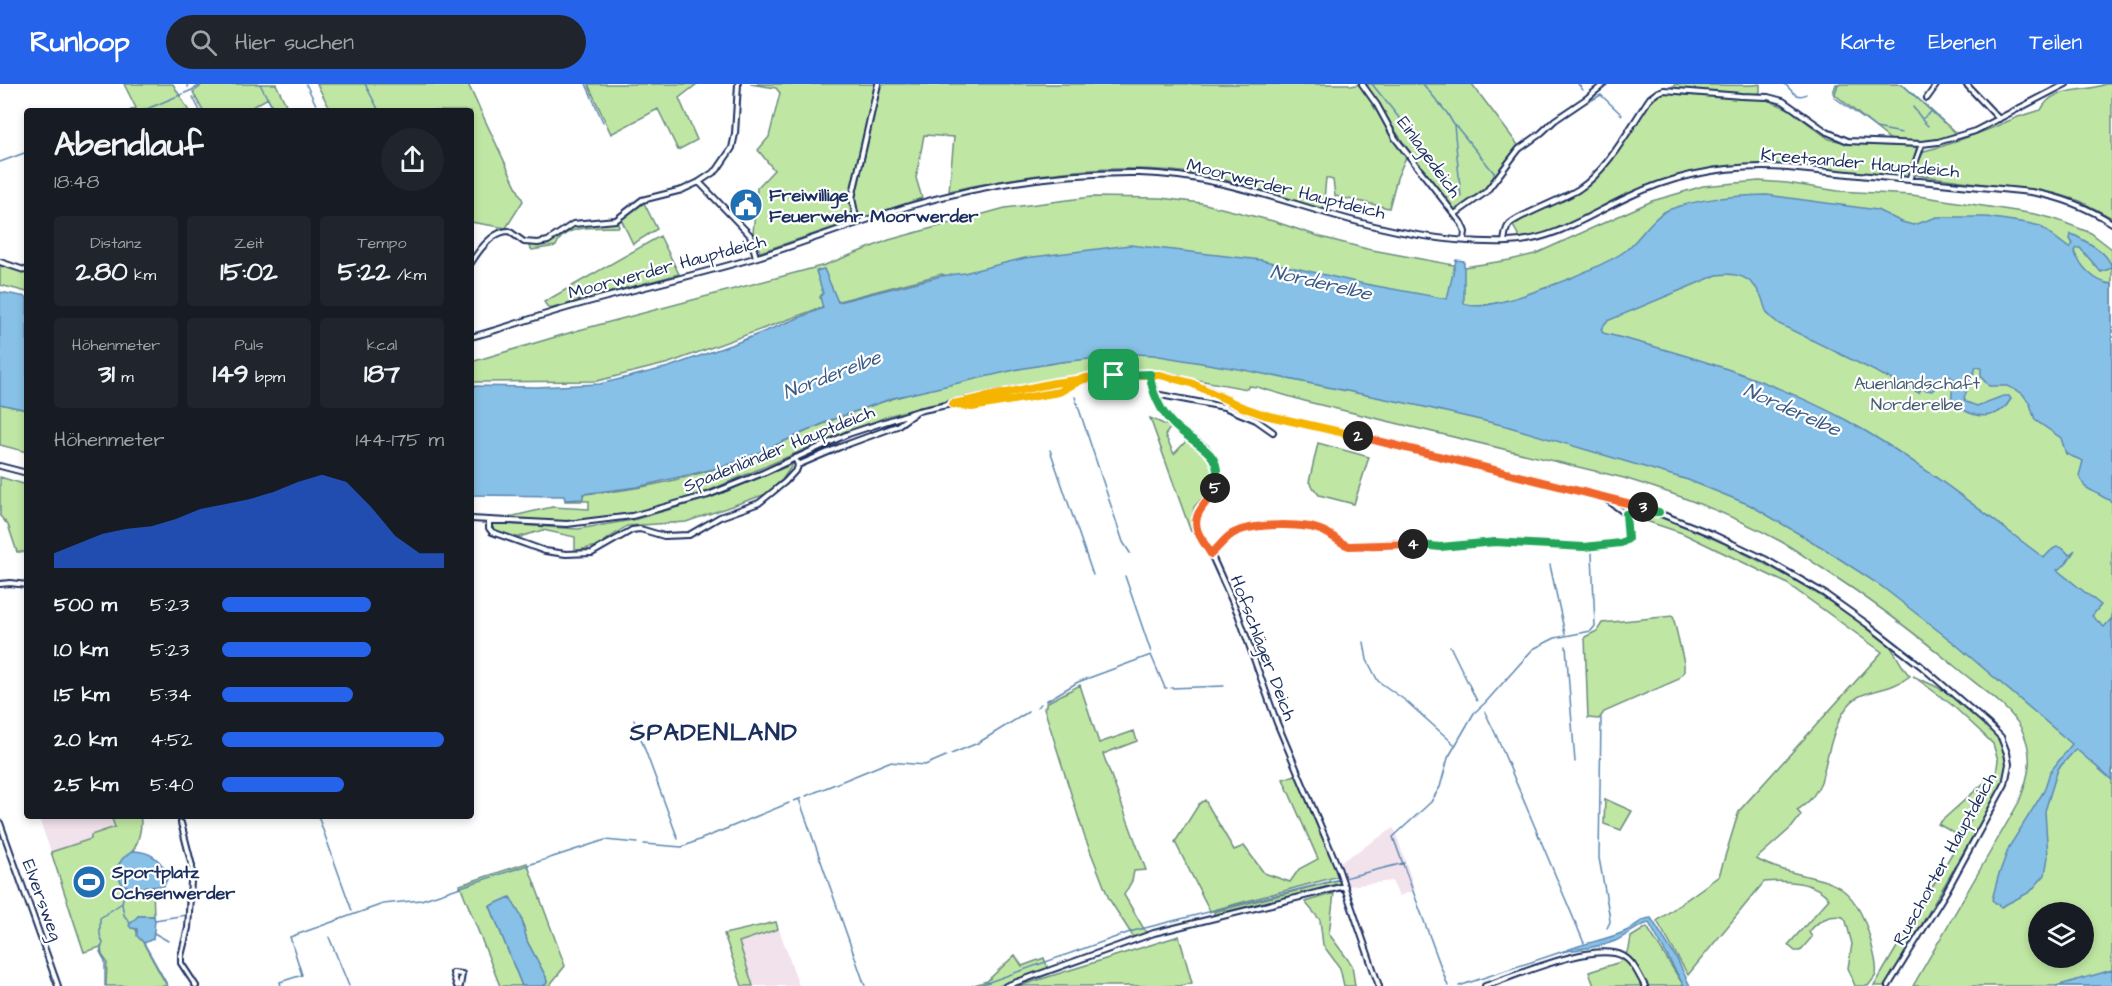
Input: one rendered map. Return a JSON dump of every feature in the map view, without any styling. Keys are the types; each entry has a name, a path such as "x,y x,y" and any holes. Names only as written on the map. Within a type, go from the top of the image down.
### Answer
{"street":[{"path":"474,258 499,232 509,231 524,242 548,241 573,224 616,220 642,200 682,190 699,182 717,170 732,148 738,84"},
{"path":"857,223 852,198 879,84"},
{"name":"Einlagedeich","path":"1362,84 1395,138 1455,214 1464,228 1464,240"},
{"path":"1455,214 1486,192 1519,149 1604,84"},
{"path":"1927,98 1937,84"},
{"path":"1966,84 1999,119"},
{"path":"1504,242 1506,229 1510,223 1551,204 1588,182 1616,149 1653,95 1664,90 1768,97 1783,101 1826,131 1848,141 1922,144 1938,142 1976,131 2066,84"},
{"path":"1909,181 1922,144"},
{"name":"Kreetsander Hauptdeich","path":"1504,242 1551,234 1654,186 1680,177 1716,170 1770,166 2044,194 2083,206 2112,223"},
{"name":"Moorwerder Hauptdeich","path":"474,336 756,257 933,200 1016,182 1089,174 1142,173 1184,177 1220,183 1372,225 1417,234 1504,242"},
{"path":"699,182 750,235 756,257"},
{"path":"0,262 24,270"},
{"name":"Spadenländer Hauptdeich","path":"474,519 567,524 632,516 708,495 763,473 848,434 918,411 1086,378 1150,374"},
{"name":"Hofschläger Deich","path":"1150,374 1161,409 1172,423 1206,448 1215,461 1217,481 1214,492 1197,515 1196,522 1200,537 1211,554 1238,614 1277,723 1341,876 1379,986"},
{"name":"Ruschorter Hauptdeich","path":"1150,374 1176,378 1265,415 1388,443 1659,512 1765,559 1825,594 1938,680 2001,737 2009,764 2000,795 1946,892 1888,986"},
{"name":"Spadenländer Hauptdeich","path":"953,404 972,407 1059,392 1086,378"},
{"path":"1155,394 1224,407 1261,422 1273,432"},
{"path":"1224,407 1227,399"},
{"path":"489,520 489,528 492,532 524,545 566,554 592,553 632,530 640,529 664,536 688,535 720,517 759,503 786,482 798,465 897,426 918,411"},
{"path":"795,458 798,465"},
{"path":"0,466 24,472"},
{"path":"1604,497 1626,514 1659,512"},
{"path":"1211,554 1233,534 1276,525 1312,527 1349,546 1402,543 1440,547 1495,542 1596,547 1621,543 1628,539 1626,514"},
{"path":"0,584 24,585"},
{"name":"Elversweg","path":"0,823 58,986"},
{"path":"181,823 192,866 190,913 181,963 196,986"},
{"path":"1006,986 1154,933 1344,884"},
{"path":"1485,986 1575,956 1598,952 1617,954 1626,958 1645,986"}],"shaded area":[{"path":"39,819 114,819 116,823 114,827 91,835 92,839 51,852"},
{"path":"1394,828 1415,890 1399,896 1392,881 1349,886 1339,863"},
{"path":"779,929 799,986 753,986 738,942"}],"green space":[{"path":"124,84 173,84 187,108 136,108"},
{"path":"200,84 276,84 288,108 273,108 268,98 250,108 201,108 193,92 200,87"},
{"path":"317,84 468,84 523,201 506,228 474,223 474,108 329,108"},
{"path":"588,84 697,84 679,98 697,140 678,150 658,109 611,134"},
{"path":"750,84 876,84 849,198 853,221 760,252 753,233 757,188 774,170 758,150 769,137 780,93 776,88"},
{"path":"881,84 1349,84 1351,86 1361,84 1406,157 1397,178 1389,208 1335,196 1333,180 1326,178 1323,210 1224,179 1176,171 1143,169 1045,174 949,191 954,137 924,135 916,178 922,198 860,219 855,199"},
{"path":"1364,84 1472,84 1518,145 1486,187 1456,211 1407,148"},
{"path":"1676,84 1760,84 1760,93 1742,95 1670,88"},
{"path":"1836,84 1902,84 1958,135 1938,141 1892,141 1833,93"},
{"path":"2112,84 2112,218 2080,201 2054,193 1916,175 1916,167 1924,151 2041,110 2046,102 2060,93"},
{"path":"1662,92 1767,100 1789,109 1829,139 1853,144 1917,147 1910,173 1906,177 1768,164 1714,167 1653,183 1562,228 1520,238 1512,224 1583,189 1595,178 1651,99"},
{"name":"Auenlandschaft Norderelbe","path":"1759,181 1838,191 1912,195 2035,214 2091,233 2112,249 2112,986 1913,986 2019,802 2026,783 2029,765 2028,747 2021,728 2009,712 1992,696 1908,629 1857,592 1780,541 1723,513 1684,498 1624,478 1308,402 1257,387 1249,386 1247,389 1133,370 1066,377 967,396 891,415 708,491 636,513 592,520 559,522 505,518 552,507 589,509 589,501 565,500 582,499 583,494 667,482 710,470 750,456 849,413 927,389 1027,367 1127,355 942,274 839,301 669,363 597,381 474,382 474,361 579,330 825,265 889,240 1005,208 1091,197 1161,198 1201,203 1273,221 1367,249 1464,267 1535,254 1652,201 1703,186"},
{"path":"643,201 657,229 633,244 621,219"},
{"path":"617,221 619,227 583,228 566,233 556,246 532,250 528,245 528,243 548,242 574,225"},
{"path":"660,236 679,274 549,309 544,302"},
{"path":"0,265 24,272 24,291 0,285"},
{"path":"0,404 24,409 24,451 0,445"},
{"path":"1150,418 1171,427 1165,435 1174,454 1188,439 1208,453 1213,468 1210,490 1194,507 1191,532"},
{"path":"1318,443 1369,457 1354,504 1319,495 1309,482"},
{"path":"793,464 782,480 766,494 686,522 627,526 597,546 575,551 575,537 543,530 516,538 490,528 490,523 578,529 633,520 710,498"},
{"path":"0,477 24,484 24,552 17,552 8,525 0,516"},
{"path":"1655,514 1706,535 1804,585 1884,639 1910,676 1893,686 1862,695 1845,710 1834,733 1821,782 1816,791 1797,810 1801,815 1792,827 1756,859 1776,868 1827,881 1840,888 1852,899 1863,917 1876,963 1876,974 1868,986 1855,986 1848,968 1852,944 1843,917 1824,919 1816,925 1809,932 1812,937 1800,951 1795,951 1788,945 1829,899 1816,888 1808,885 1781,881 1764,882 1688,975 1657,921 1719,876 1739,811 1882,652 1786,583 1682,533 1631,516"},
{"path":"1673,616 1684,672 1677,680 1604,712 1599,719 1588,718 1585,637 1597,631 1602,623"},
{"path":"1913,676 1947,692 1985,724 2000,742 2006,769 1998,793 1886,986 1874,986 1967,828 1996,774 1998,760 1993,744 1980,731 1952,705"},
{"path":"1080,685 1099,743 1134,731 1137,741 1103,754 1146,870 1134,871 1132,881 1124,895 1147,934 1134,938 1109,899 1084,835 1044,708 1046,703"},
{"path":"1296,775 1339,876 1210,911 1175,842 1199,804 1205,800 1234,850 1244,846 1264,873 1290,882 1299,869 1318,859 1283,779"},
{"path":"1985,782 1986,786 1959,836 1938,824"},
{"path":"1605,799 1632,811 1621,830 1604,824"},
{"path":"112,819 140,819 138,841 134,850 117,867 118,876 123,885 134,888 153,887 154,916 138,916 135,928 167,986 106,986 107,962 102,955 101,947 84,952 51,852 91,839 91,835 115,827"},
{"path":"527,863 565,966 549,986 543,986 547,982 546,977 527,941 521,916 490,906 522,986 500,986 460,885"},
{"path":"1338,880 1341,883 1214,915 1214,912"},
{"path":"1334,893 1329,934 1352,965 1355,986 1344,986 1340,968 1323,945 1320,920 1305,902"},
{"path":"776,922 778,929 739,942 753,986 742,986 724,934"},
{"path":"1647,927 1684,986 1594,986 1589,972 1620,962 1629,949 1631,937"},
{"path":"1179,936 1192,983 1179,986 1019,986"},
{"path":"1015,955 1022,966 1044,958 1048,969 999,986 971,986 987,981"}],"water":[{"name":"Auenlandschaft Norderelbe","path":"1767,195 1877,210 1913,225 1937,217 1986,217 2027,223 2040,226 2069,248 2073,244 2070,239 2071,234 2074,235 2102,252 2110,262 2112,268 2101,272 2080,248 2074,251 2089,273 2100,281 2112,284 2112,502 2085,487 2079,476 2083,461 2066,454 2061,438 2035,420 2030,404 2022,393 2007,386 1989,386 1981,377 1981,368 1976,367 1964,398 1966,402 1977,406 2003,396 2009,396 2011,399 2001,410 1983,416 1969,413 1955,404 1952,399 1952,390 1955,380 1948,375 1932,391 1921,389 1919,393 1779,324 1767,312 1753,284 1743,277 1731,274 1717,275 1607,321 1601,329 1603,333 1727,369 1817,405 1898,451 2044,558 2058,547 2069,555 2075,550 2065,565 2057,570 2101,605 2092,616 2104,627 2112,618 2112,780 2076,749 2058,769 2045,811 2048,857 2045,875 2030,892 2001,907 1992,900 2009,847 2044,791 2050,772 2072,744 1954,643 1881,586 1823,548 1750,505 1688,480 1506,426 1244,370 1136,354 1019,369 893,398 831,420 722,467 637,487 583,494 583,499 565,500 564,496 474,495 474,386 537,387 600,384 669,367 823,308 820,297 823,293 816,271 824,269 838,302 1025,258 1130,245 1261,260 1360,283 1447,299 1456,260 1464,261 1464,303 1475,306 1518,297 1594,268 1625,251 1656,218 1668,210 1717,198"},
{"path":"0,292 24,296 24,409 0,404"},
{"path":"133,851 145,853 159,861 168,877 164,886 134,888 123,885 118,876 117,867 123,858"},
{"path":"510,897 521,916 527,941 546,977 547,983 543,986 522,986 490,906"},
{"path":"138,916 154,916 153,939 144,943 137,936 137,929 129,925"},
{"path":"1651,918 1677,959 1690,986 1684,986 1649,923 1609,943 1562,952 1618,934 1644,919"},
{"path":"2112,970 2112,986 2056,986"}],"waterway":[{"path":"149,108 202,84"},
{"path":"260,84 272,108"},
{"path":"306,84 318,108"},
{"path":"365,84 377,108"},
{"path":"586,84 603,122"},
{"path":"1372,84 1456,189"},
{"path":"1423,84 1454,125 1461,197"},
{"path":"1578,84 1583,90"},
{"path":"1785,84 1797,95 1806,94"},
{"path":"1838,84 1834,97 1876,128 1902,133"},
{"path":"1902,84 1944,123"},
{"path":"1591,99 1601,95 1622,115"},
{"path":"193,97 198,108"},
{"path":"1913,107 1922,119 1931,112"},
{"path":"1922,120 1928,126"},
{"path":"1454,125 1495,174"},
{"path":"0,162 24,153"},
{"path":"1075,397 1123,542 1130,553"},
{"path":"1050,450 1093,575"},
{"path":"1448,986 1393,837 1431,802 1440,787 1448,758 1474,713 1533,649 1555,638 1591,631 1595,626 1592,553"},
{"path":"1550,565 1565,634"},
{"path":"1125,576 1151,652"},
{"path":"1364,642 1367,660 1378,681 1406,701 1454,744"},
{"path":"1450,646 1477,701"},
{"path":"1566,646 1575,762"},
{"path":"1046,701 1078,682 1151,655 1167,688"},
{"path":"1171,688 1224,686"},
{"path":"1037,707 1041,704"},
{"path":"951,754 978,743 1028,712"},
{"path":"1485,712 1584,943"},
{"path":"1601,718 1599,858 1609,913 1610,922 1607,928"},
{"path":"634,720 678,839"},
{"path":"806,796 889,762 925,765 946,756"},
{"path":"794,801 802,798"},
{"path":"799,799 865,986"},
{"path":"644,844 682,847 789,803"},
{"path":"319,819 352,911"},
{"path":"281,986 280,982 302,975 290,937 383,904 421,900 605,840 637,843"},
{"path":"1344,878 1404,863"},
{"path":"978,986 1133,931 1340,879"},
{"path":"105,986 105,961 100,952 103,943 100,935 100,918 122,903 126,886"},
{"path":"155,920 186,915 186,897"},
{"path":"122,904 124,915 130,923"},
{"path":"154,933 168,941"},
{"path":"329,937 349,986"},
{"path":"144,943 168,986"},
{"path":"1459,986 1564,951"}],"place":[{"name":"Freiwillige Feuerwehr Moorwerder","path":"746,205"},
{"name":"Sportplatz Ochsenwerder","path":"89,882"}],"district":[{"name":"SPADENLAND","path":"714,733"}],"route":[{"path":"1114,375 1086,378 1054,383 953,404 972,407 1059,392 1086,378 1132,374 1150,374 1160,375 1207,389 1242,407 1265,415 1523,476 1659,512 1626,514 1628,539 1621,543 1596,547 1495,542 1440,547 1402,543 1349,546 1312,527 1276,525 1233,534 1211,554 1196,529 1196,522 1197,515 1214,492 1217,481 1215,461 1206,448 1179,429 1166,416 1155,394 1150,374 1132,374 1114,375"}],"water label":[{"name":"Norderelbe","path":"1321,283"},
{"name":"Norderelbe","path":"832,375"},
{"name":"Norderelbe","path":"1792,410"}]}
